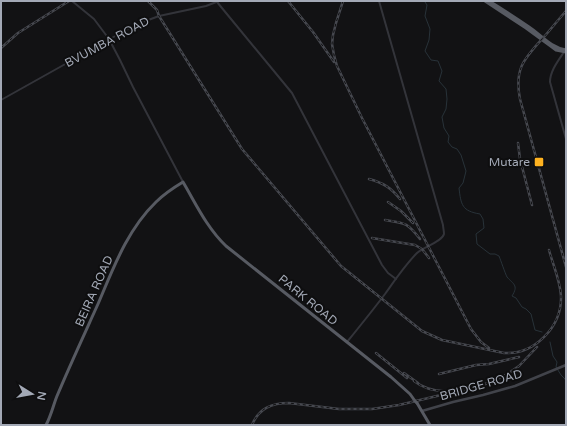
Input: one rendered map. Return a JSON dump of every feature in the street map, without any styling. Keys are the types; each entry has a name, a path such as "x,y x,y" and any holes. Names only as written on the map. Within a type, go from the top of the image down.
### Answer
{"highway":[{"path":"485,1 552,47 565,51"},
{"path":"489,1 554,46 565,51"},
{"name":"PARK ROAD","path":"183,182 210,228 221,242 407,391 416,402 430,425"},
{"name":"BEIRA ROAD","path":"46,425 51,415 56,398 113,270 133,230 140,219 156,201 183,182"}],"main road":[{"name":"BRIDGE ROAD","path":"422,411 515,386 566,365"}],"street":[{"path":"72,1 94,19 109,39 183,182"},
{"path":"347,342 408,262 420,250 442,238 444,233 379,1"},
{"path":"218,2 292,93 382,265 388,273 396,279"},
{"name":"BVUMBA ROAD","path":"1,100 130,27 159,16 218,2"},
{"path":"565,51 551,72 550,82 566,139"}],"waterway":[{"path":"426,1 425,2 427,5 425,16 430,29 429,40 425,51 431,60 438,61 442,71 439,81 446,89 447,99 446,109 442,117 444,128 449,136 448,142 452,147 457,149 461,155 466,171 463,183 459,188 462,203 469,211 480,214 483,219 484,228 476,234 477,244 490,254 499,256 507,277 515,287 512,296 516,298 522,307 531,314 535,330 542,332"},
{"path":"550,342 553,356 557,362 556,367 566,381"}],"railway":[{"path":"1,48 18,33 69,1"},
{"path":"148,1 157,10 159,16 242,149 341,266 422,331 442,340 504,353 526,349 535,344 544,337 551,328 557,318 560,307 561,296 559,284 549,250"},
{"path":"288,1 313,32 334,62"},
{"path":"343,1 336,23 332,44 337,66 362,118 471,329 481,342 489,348"},
{"path":"566,11 526,59 522,65 518,80 520,99 566,267"},
{"path":"518,143 520,159 532,205"},
{"path":"369,179 387,186 400,199"},
{"path":"388,202 401,211 413,223"},
{"path":"385,220 405,224 412,229 420,239"},
{"path":"372,238 415,245 422,249 429,258"},
{"path":"252,425 258,414 272,405 277,404 289,403 339,409 372,409 399,405 483,385 506,375 519,366 537,347"},
{"path":"376,353 407,378"},
{"path":"439,374 519,357"},
{"path":"404,373 418,383"},
{"path":"414,381 428,389 445,391"}],"place":[{"name":"Mutare","path":"539,162"}]}
